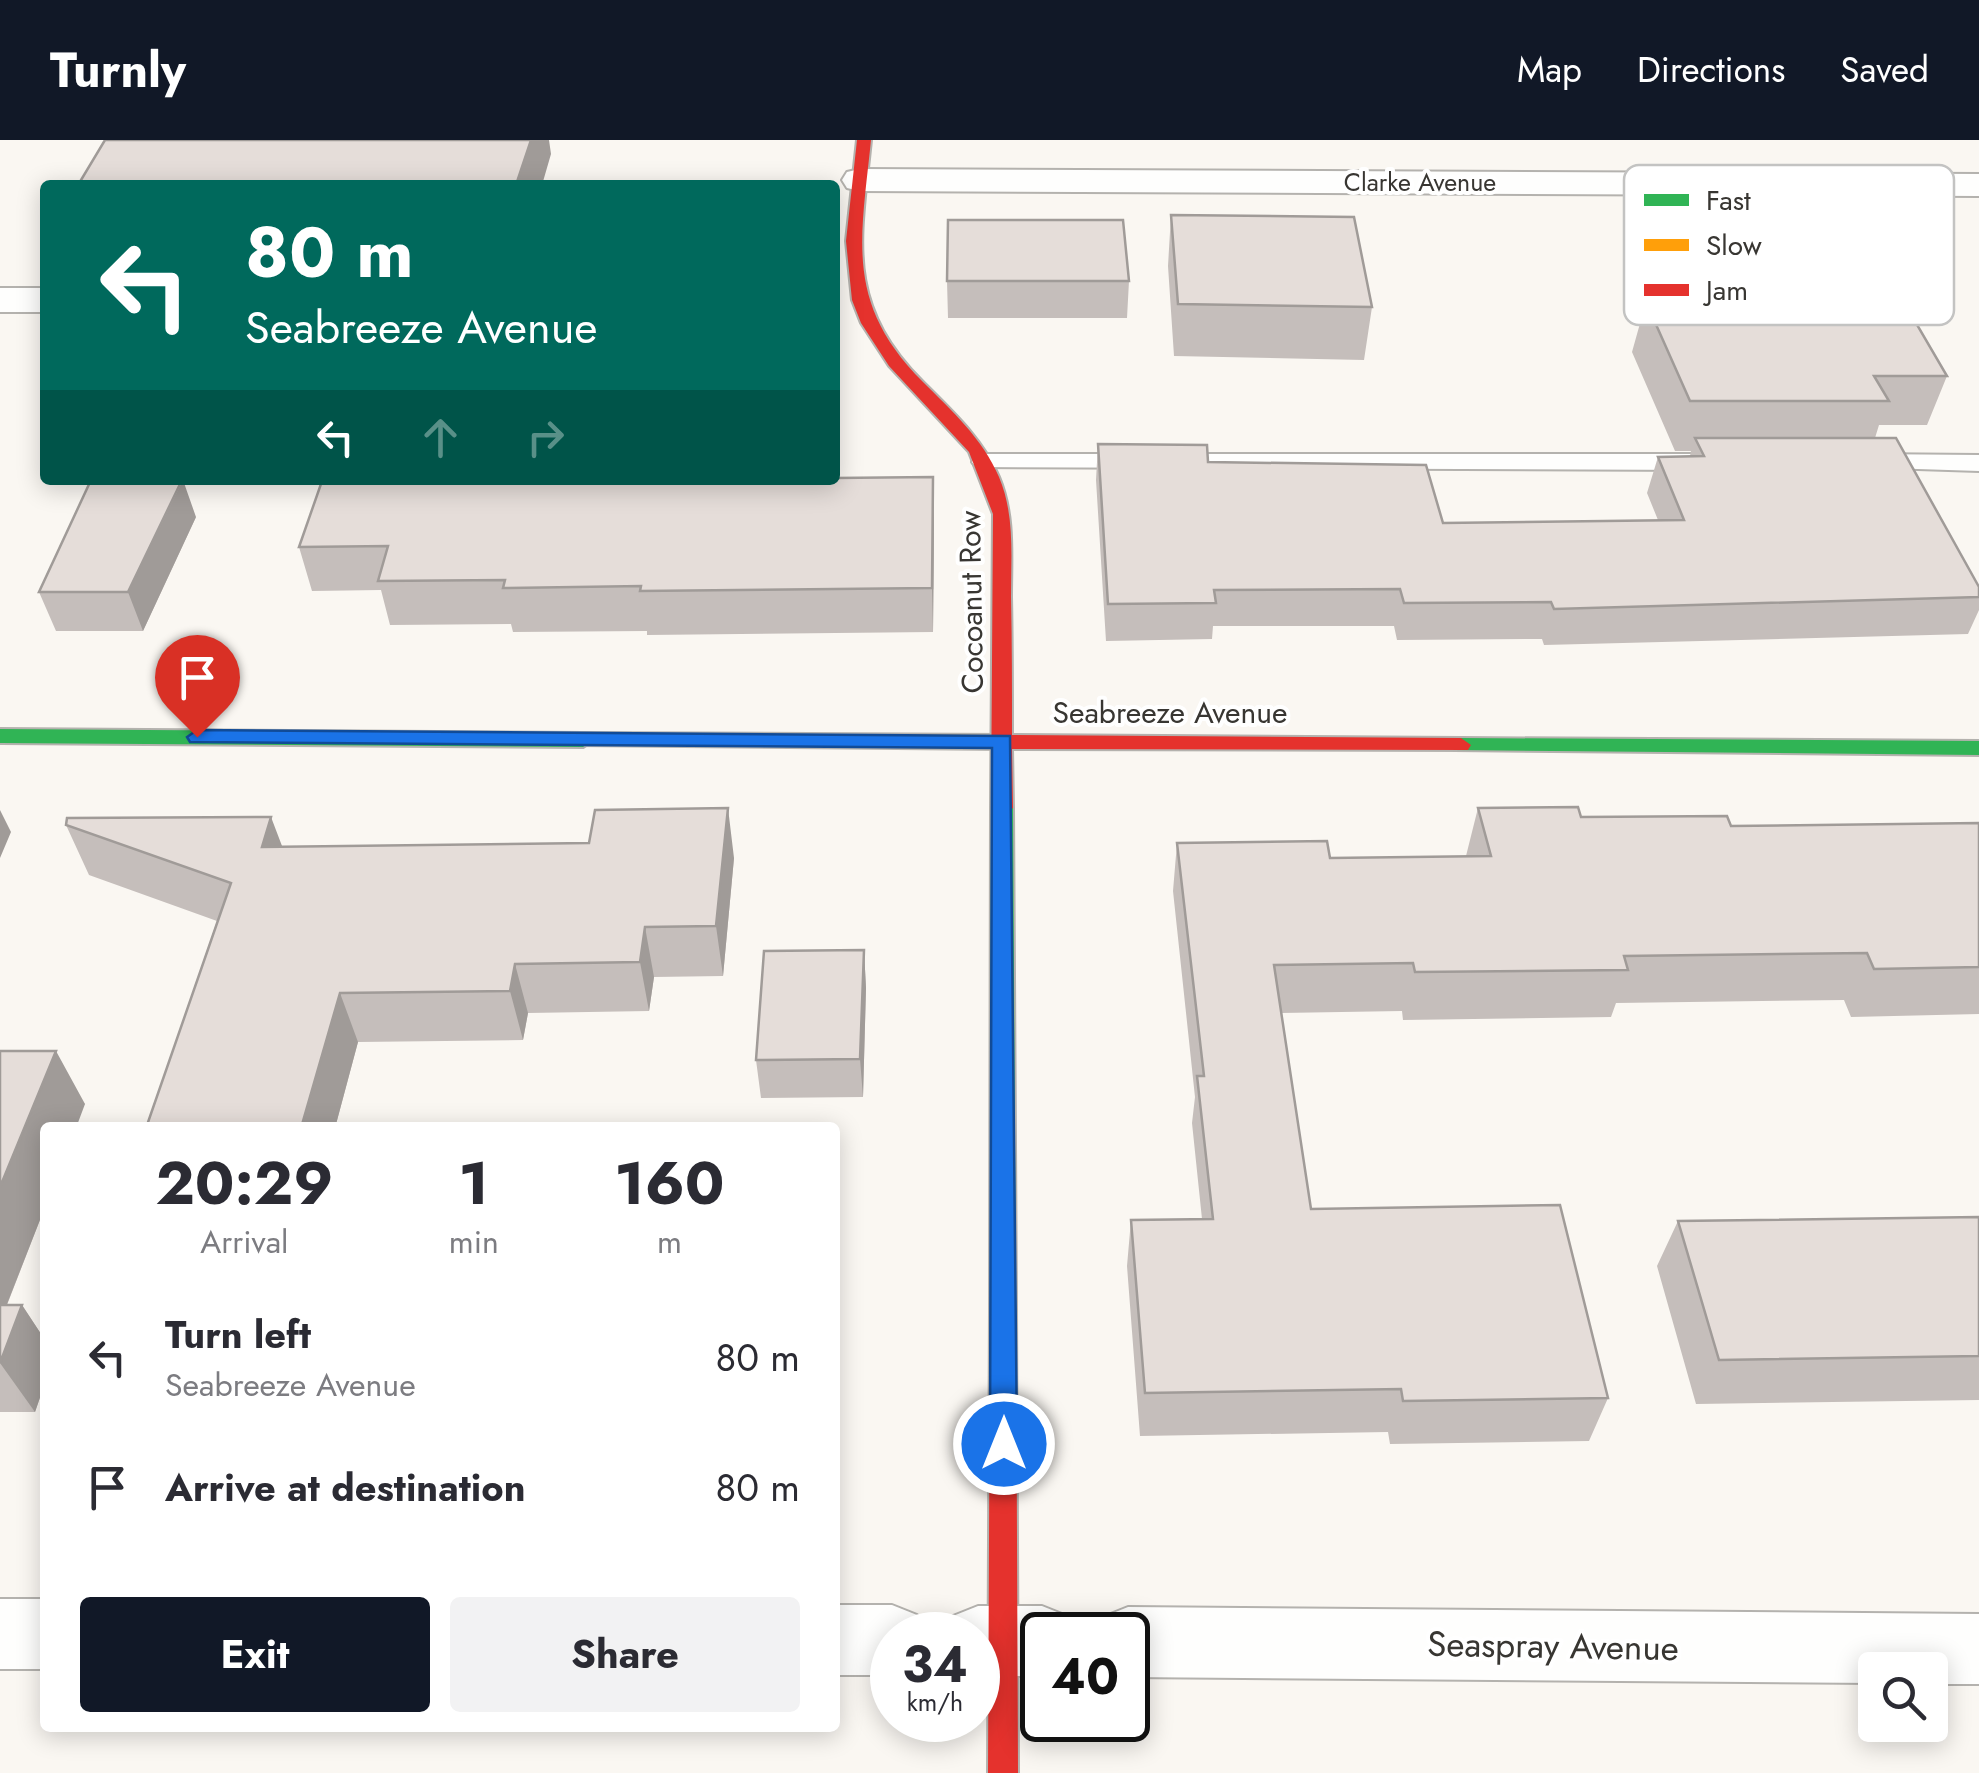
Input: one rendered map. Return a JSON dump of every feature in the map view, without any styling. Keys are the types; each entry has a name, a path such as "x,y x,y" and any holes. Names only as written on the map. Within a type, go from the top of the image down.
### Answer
{"street":[{"name":"Cocoanut Row","path":"864,140 845,275 874,335 961,428 986,462 1002,514 1008,1641 1003,1773"},
{"name":"Clarke Avenue","path":"860,180 1624,183"},
{"name":"Clarke Avenue","path":"1954,185 1979,185"},
{"path":"0,300 40,300"},
{"name":"Seabreeze Avenue","path":"0,736 1979,748"},
{"path":"0,1634 40,1634"},
{"path":"840,1640 870,1640"},
{"name":"Seaspray Avenue","path":"1150,1642 1979,1650"}],"lane":[{"path":"986,462 1722,462"},
{"path":"1841,462 1979,462"}],"building":[{"path":"105,140 531,140 518,180 81,180"},
{"path":"1171,215 1354,217 1372,307 1178,304"},
{"path":"948,220 1123,220 1129,281 947,281"},
{"path":"1656,325 1917,325 1947,376 1874,376 1889,401 1690,401"},
{"path":"1695,438 1896,438 1979,587 1979,597 1554,609 1551,602 1404,603 1400,589 1214,590 1216,603 1108,604 1098,444 1207,445 1208,462 1426,465 1443,523 1684,520 1658,457 1704,456"},
{"path":"933,477 932,588 640,591 641,586 503,588 505,580 378,581 388,546 299,547 321,485 840,485 840,478"},
{"path":"89,485 180,485 128,592 39,592"},
{"path":"1578,807 1581,817 1727,816 1731,826 1979,823 1979,967 1874,969 1867,953 1624,956 1628,970 1415,972 1413,963 1274,965 1311,1209 1560,1205 1608,1398 1403,1401 1401,1389 1145,1393 1131,1220 1213,1219 1197,1076 1204,1076 1177,843 1327,841 1330,858 1491,856 1478,808"},
{"path":"728,808 716,926 645,927 640,962 515,964 510,991 340,993 303,1122 148,1122 231,883 66,825 67,818 271,817 262,847 589,843 595,810"},
{"path":"864,950 860,1059 756,1060 764,951"},
{"path":"0,1051 56,1051 0,1187"},
{"path":"1979,1217 1979,1356 1719,1360 1678,1221"},
{"path":"0,1305 22,1305 0,1363"}],"traffic: fast":[{"path":"0,736 583,740"},
{"path":"1461,745 1979,748"},
{"path":"1002,808 1003,1311"}],"traffic: slow":[{"path":"583,740 1004,742"}],"traffic: jam":[{"path":"864,140 854,241 860,300 881,344 976,450 989,473 1002,514 1002,808"},
{"path":"1004,742 1461,745"},
{"path":"1003,1311 1003,1773"}],"route":[{"path":"197,737 1002,741 1004,1444"}]}
